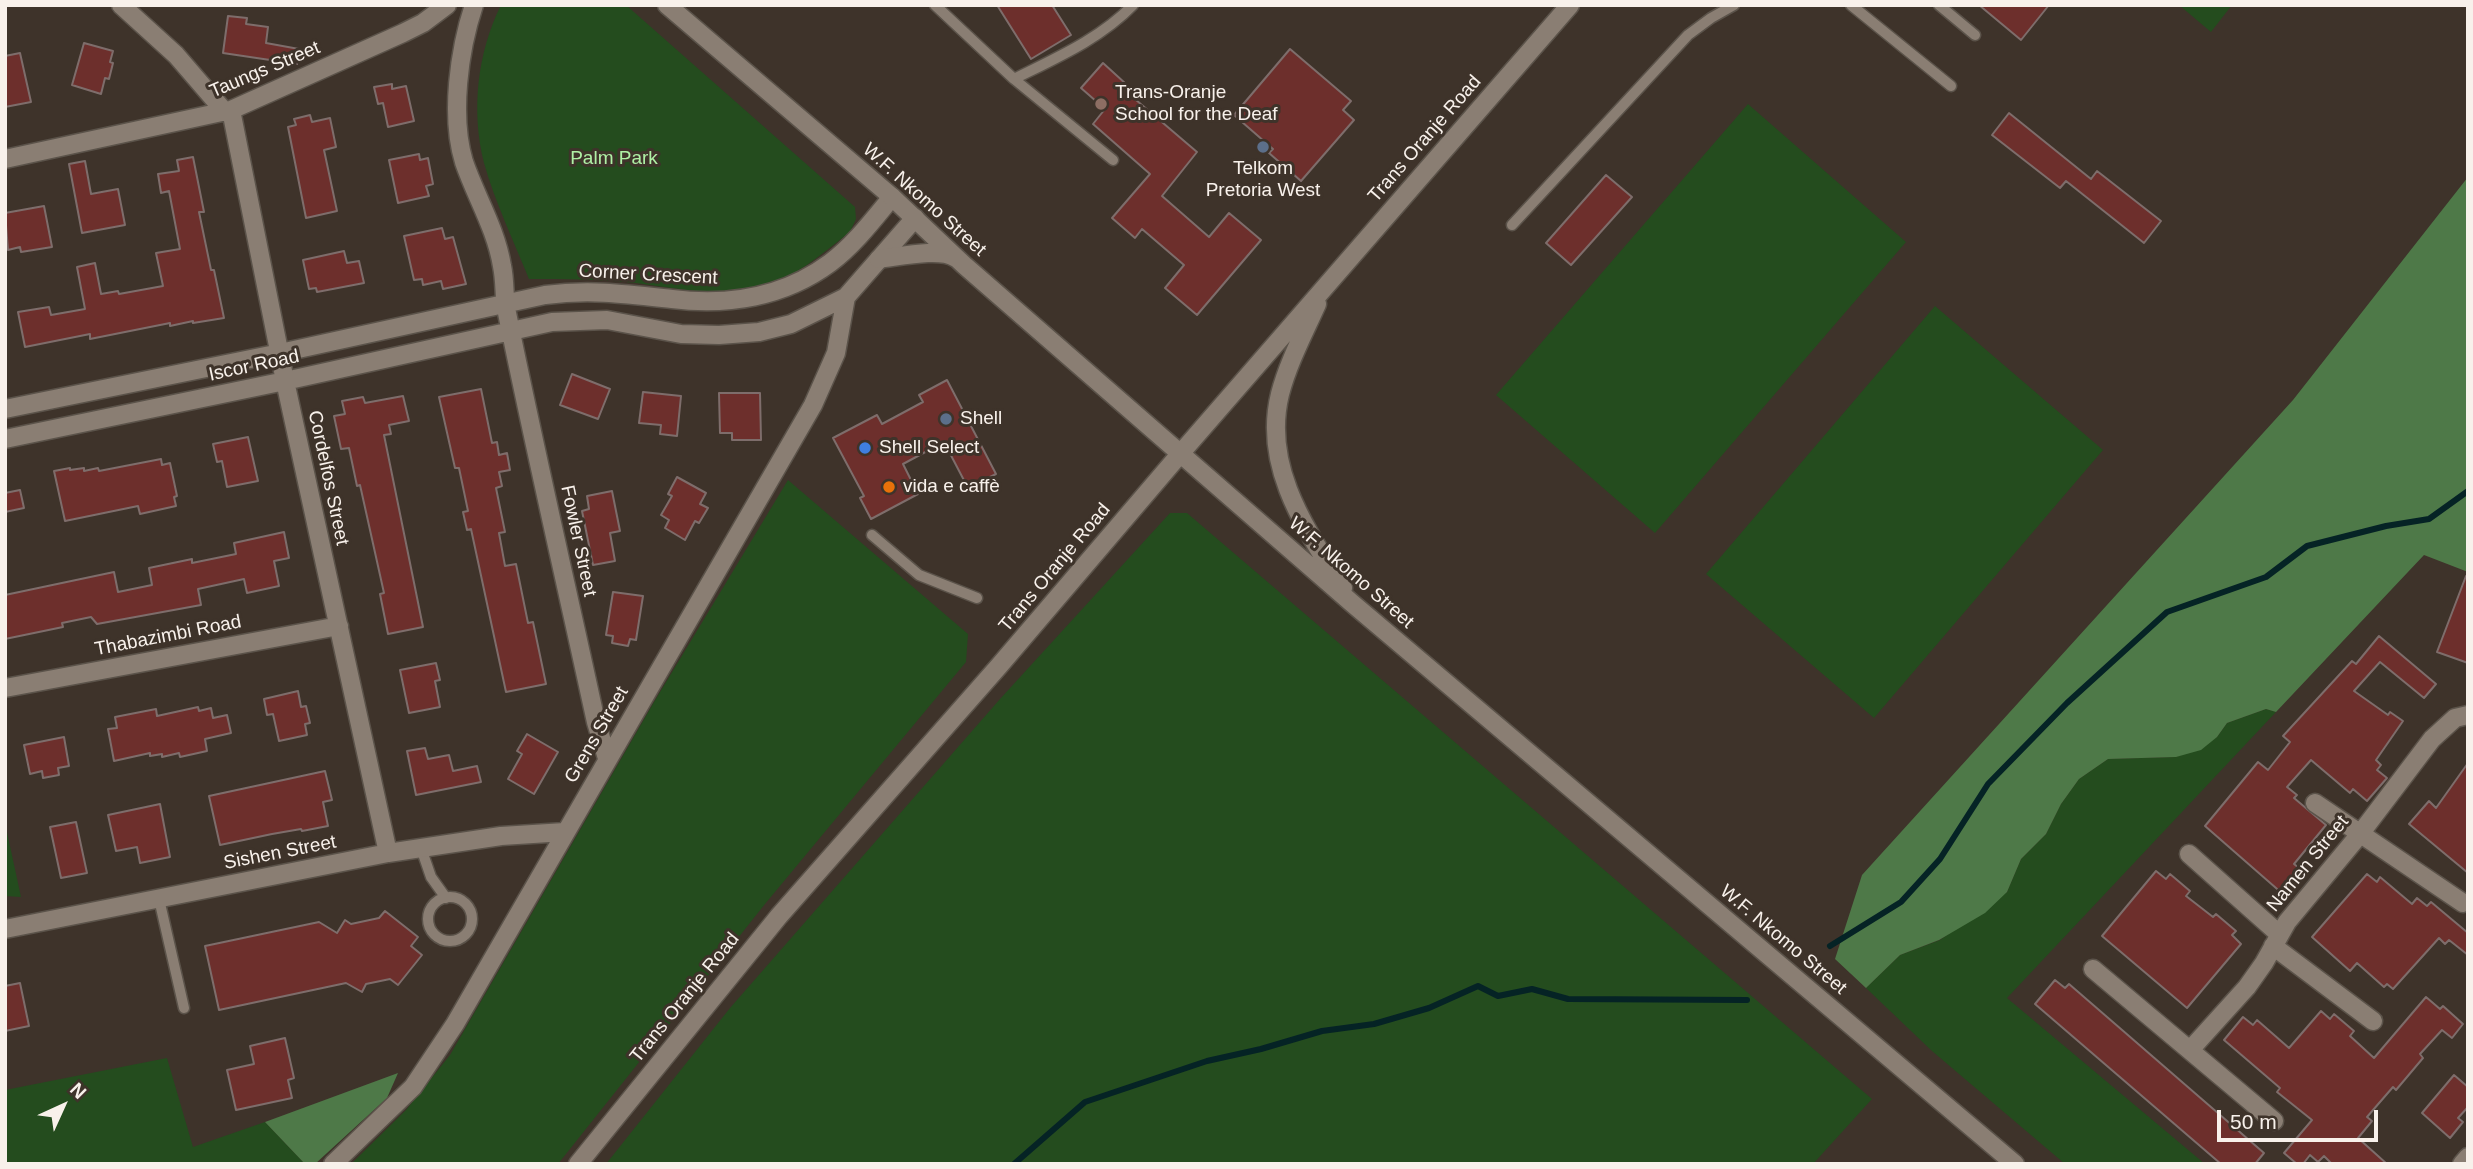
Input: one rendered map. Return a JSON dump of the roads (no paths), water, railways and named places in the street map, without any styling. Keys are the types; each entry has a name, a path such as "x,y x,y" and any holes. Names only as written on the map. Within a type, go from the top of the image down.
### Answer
{"street":[{"name":"Cordelfos Street","path":"121,5 176,55 228,111 388,853"},
{"name":"Taungs Street","path":"5,159 228,111 403,33 423,23 447,5"},
{"path":"474,5 465,31 459,73 460,143 464,162 497,239 503,269 505,303"},
{"name":"Trans Oranje Road","path":"578,1164 779,916 999,666 1570,5"},
{"name":"W.F. Nkomo Street","path":"675,9 1353,604 2015,1164"},
{"name":"Corner Crescent","path":"505,303 576,290 706,301 739,300 773,293 803,281 831,262 860,235 892,197"},
{"path":"511,331 580,319 607,320 681,334 719,335 759,332 792,324 846,297 915,219"},
{"path":"879,260 950,254 964,265"},
{"path":"1326,285 1290,363 1280,395 1276,429 1278,455 1287,491 1307,531 1353,604"},
{"name":"Grens Street","path":"333,1164 396,1104 434,1059 813,405 836,353 846,297"},
{"name":"Fowler Street","path":"505,303 596,722 607,758"},
{"name":"Iscor Road","path":"5,409 280,353 505,303"},
{"name":"Iscor Road","path":"5,439 511,331"},
{"name":"Thabazimbi Road","path":"5,688 339,626"},
{"name":"Namen Street","path":"2190,1050 2264,963 2287,922 2360,834 2431,739 2455,718 2468,715"},
{"path":"2315,803 2463,903"},
{"name":"Sishen Street","path":"5,929 388,853 502,836 565,832"},
{"path":"2189,855 2276,940 2373,1021"},
{"path":"2094,969 2274,1121"},
{"path":"2462,1164 2468,1157"}],"lane":[{"path":"934,5 1014,79 1113,160"},
{"path":"1014,79 1078,47 1121,17 1132,5"},
{"path":"1512,225 1688,35 1734,5"},
{"path":"1851,5 1951,86"},
{"path":"1939,5 1975,35"},
{"path":"872,535 919,575 976,598"},
{"path":"421,848 431,877 446,898"},
{"path":"446,898 464,902 471,910 473,920 470,929 464,937 455,941 436,937 430,929 430,909 446,898"},
{"path":"159,899 184,1008"}],"waterway":[{"path":"1830,946 1901,902 1940,859 1988,784 2067,703 2167,612 2266,577 2307,546 2386,526 2429,519 2468,491"},
{"path":"1014,1164 1085,1102 1207,1061 1322,1031 1374,1024 1429,1008 1478,986 1498,996 1532,989 1568,999 1747,1000"}],"place":[{"name":"Trans-Oranje School for the Deaf","path":"1101,104"},
{"name":"Telkom Pretoria West","path":"1263,147"},
{"name":"Shell","path":"946,419"},
{"name":"Shell Select","path":"865,448"},
{"name":"vida e caffè","path":"889,487"}],"park label":[{"name":"Palm Park","path":"614,159"}]}
